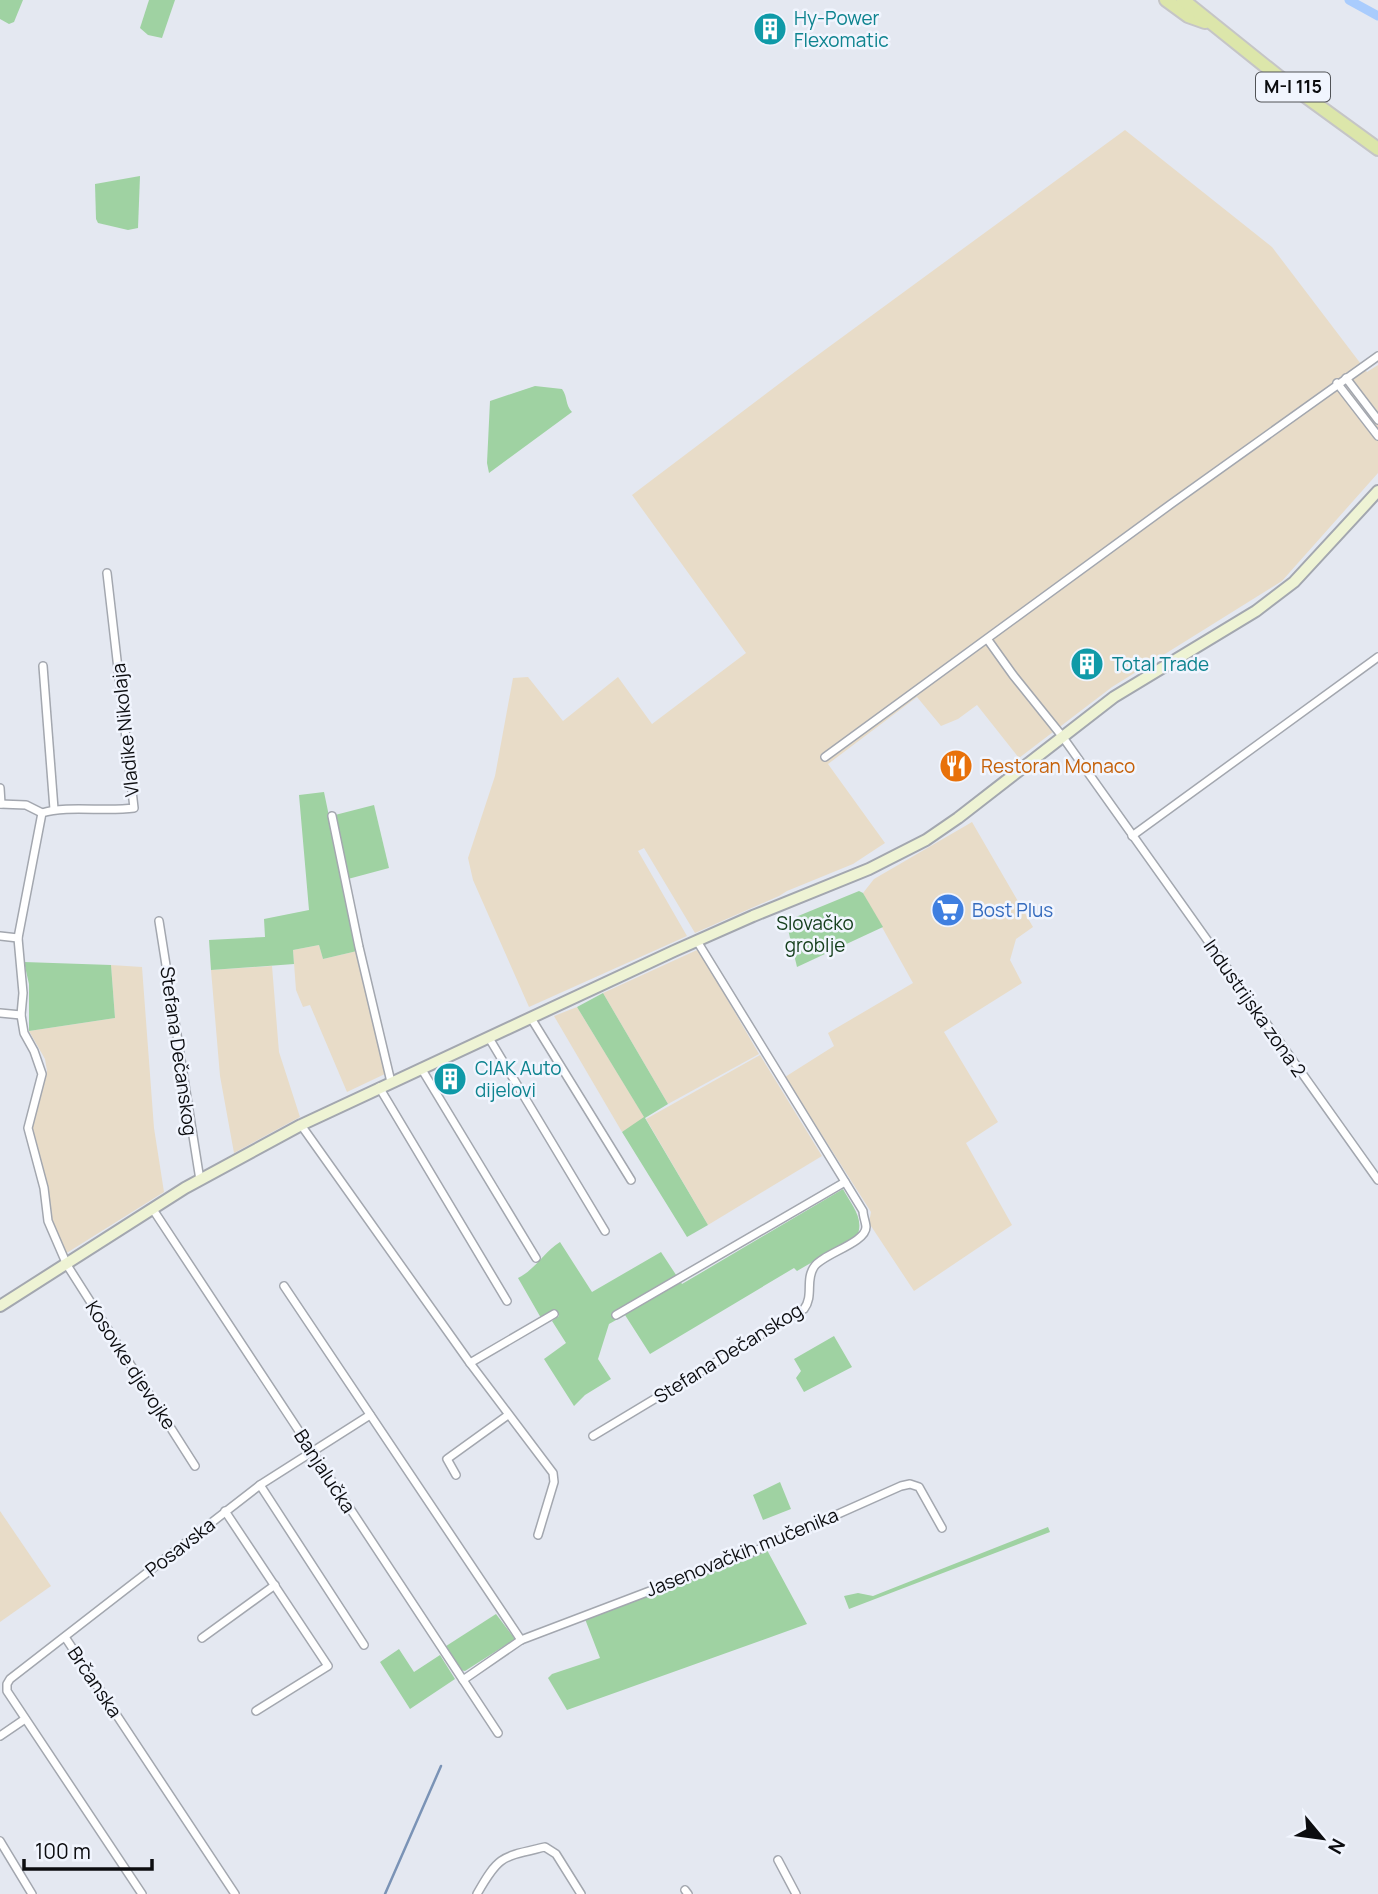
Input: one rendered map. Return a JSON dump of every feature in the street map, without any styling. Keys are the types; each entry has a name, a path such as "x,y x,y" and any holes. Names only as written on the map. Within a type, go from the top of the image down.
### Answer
{"main road":[{"name":"M-I 115","path":"1166,0 1188,16 1210,23"},
{"name":"M-I 115","path":"1183,0 1279,77 1378,149"},
{"path":"0,1306 152,1208 301,1125 696,941 869,869 926,840 1142,678 1256,611 1294,582 1378,492"}],"street":[{"path":"825,757 1378,356"},
{"path":"1346,378 1378,420"},
{"path":"1338,383 1378,436"},
{"name":"Vladike Nikolaja","path":"42,813 54,809 109,811 134,808 107,573"},
{"name":"Industrijska zona 2","path":"988,640 1062,736 1378,1180"},
{"path":"1132,836 1378,657"},
{"path":"43,666 54,809"},
{"path":"0,788 1,804 26,805 42,813 18,938 23,992 21,1015 24,1033 42,1074 28,1128 44,1188 48,1221 67,1265"},
{"path":"332,816 391,1082"},
{"name":"Stefana Dečanskog","path":"159,921 200,1180"},
{"path":"0,936 18,938"},
{"path":"616,1315 845,1182 696,941"},
{"path":"0,1013 21,1015"},
{"path":"531,1018 631,1180"},
{"path":"489,1038 606,1231"},
{"path":"421,1068 536,1258"},
{"path":"379,1087 507,1301"},
{"path":"301,1125 470,1363 553,1473 554,1482 538,1535"},
{"name":"Stefana Dečanskog","path":"593,1436 804,1309 810,1302 810,1274 815,1264 861,1237 866,1227 863,1211 845,1182"},
{"name":"Banjalučka","path":"152,1208 498,1733"},
{"name":"Kosovke djevojke","path":"67,1265 195,1466"},
{"path":"284,1286 521,1640"},
{"path":"470,1363 554,1314"},
{"path":"225,1511 260,1485 370,1415"},
{"path":"456,1475 447,1459 508,1415"},
{"name":"Jasenovačkih mučenika","path":"463,1680 521,1640 755,1551 901,1486 910,1484 919,1487 943,1528"},
{"path":"260,1485 364,1645"},
{"name":"Posavska","path":"65,1637 225,1511 328,1666 256,1711"},
{"path":"202,1638 275,1585"},
{"name":"Brčanska","path":"142,1894 7,1691 10,1679 65,1637 235,1894"},
{"path":"0,1735 25,1719"},
{"path":"0,1841 32,1894"},
{"path":"477,1894 499,1860 545,1847 556,1854 580,1894"},
{"path":"778,1860 796,1894"}],"shaded area":[{"path":"1125,130 1272,247 1367,372 1378,365 1378,473 1282,581 1112,687 1019,758 977,705 958,719 941,726 917,697 828,764 885,843 853,864 695,933 644,848 638,851 687,936 529,1007 473,880 468,858 495,776 513,678 528,677 563,721 618,677 652,724 746,653 632,495"},
{"path":"972,822 1033,927 1016,939 1010,960 1022,983 944,1032 998,1122 966,1143 1012,1225 914,1291 869,1223 871,1212 785,1077 834,1046 828,1033 913,983 863,893 874,879"},
{"path":"319,945 323,959 357,951 387,1073 347,1092 310,1005 303,1007 296,990 293,950"},
{"path":"697,950 759,1054 668,1104 603,993"},
{"path":"111,965 142,967 154,1128 164,1192 65,1254 52,1220 46,1184 32,1132 32,1121 47,1071 45,1059 29,1031 115,1018"},
{"path":"272,966 279,1052 300,1117 234,1153 220,1076 211,970"},
{"path":"577,1007 645,1118 622,1132 554,1016"},
{"path":"760,1055 822,1156 708,1225 646,1119"},
{"path":"0,1511 51,1586 0,1622"}],"green space":[{"path":"0,0 23,0 14,22 9,24 0,19"},
{"path":"149,0 175,0 162,38 148,35 140,28"},
{"path":"140,176 138,228 128,230 98,223 95,184"},
{"path":"535,386 562,389 572,412 489,473 487,463 490,401"},
{"path":"324,792 357,951 323,959 319,945 293,950 294,964 211,970 209,940 265,937 264,919 309,910 299,795"},
{"path":"374,805 389,868 348,879 335,815"},
{"name":"Slovačko groblje","path":"859,891 863,893 883,927 797,967 786,921"},
{"path":"24,962 111,965 115,1018 29,1031 29,984"},
{"path":"603,993 668,1104 645,1118 708,1225 687,1237 622,1132 644,1117 577,1007"},
{"path":"843,1189 858,1218 857,1236 797,1271 794,1268 650,1354 625,1315 609,1324 598,1359 611,1379 585,1395 574,1406 544,1359 566,1343 552,1321 559,1316 555,1310 541,1318 518,1278 554,1246 560,1242 592,1292 661,1252 682,1284"},
{"path":"834,1336 852,1367 804,1392 796,1378 801,1371 794,1359"},
{"path":"780,1482 791,1509 763,1520 753,1495"},
{"path":"1048,1527 1050,1532 849,1609 844,1596 858,1593 873,1596"},
{"path":"767,1550 807,1624 567,1710 548,1678 552,1674 600,1658 585,1619"},
{"path":"496,1614 515,1639 465,1671 460,1670 443,1648"},
{"path":"399,1649 414,1672 440,1655 455,1679 410,1709 380,1662"}],"waterway":[{"path":"1349,0 1378,16"},
{"path":"385,1894 441,1766"}],"place":[{"name":"Hy-Power Flexomatic","path":"770,29"},
{"name":"Total Trade","path":"1087,664"},
{"name":"Restoran Monaco","path":"956,766"},
{"name":"Bost Plus","path":"948,910"},
{"name":"CIAK Auto dijelovi","path":"450,1079"}]}
